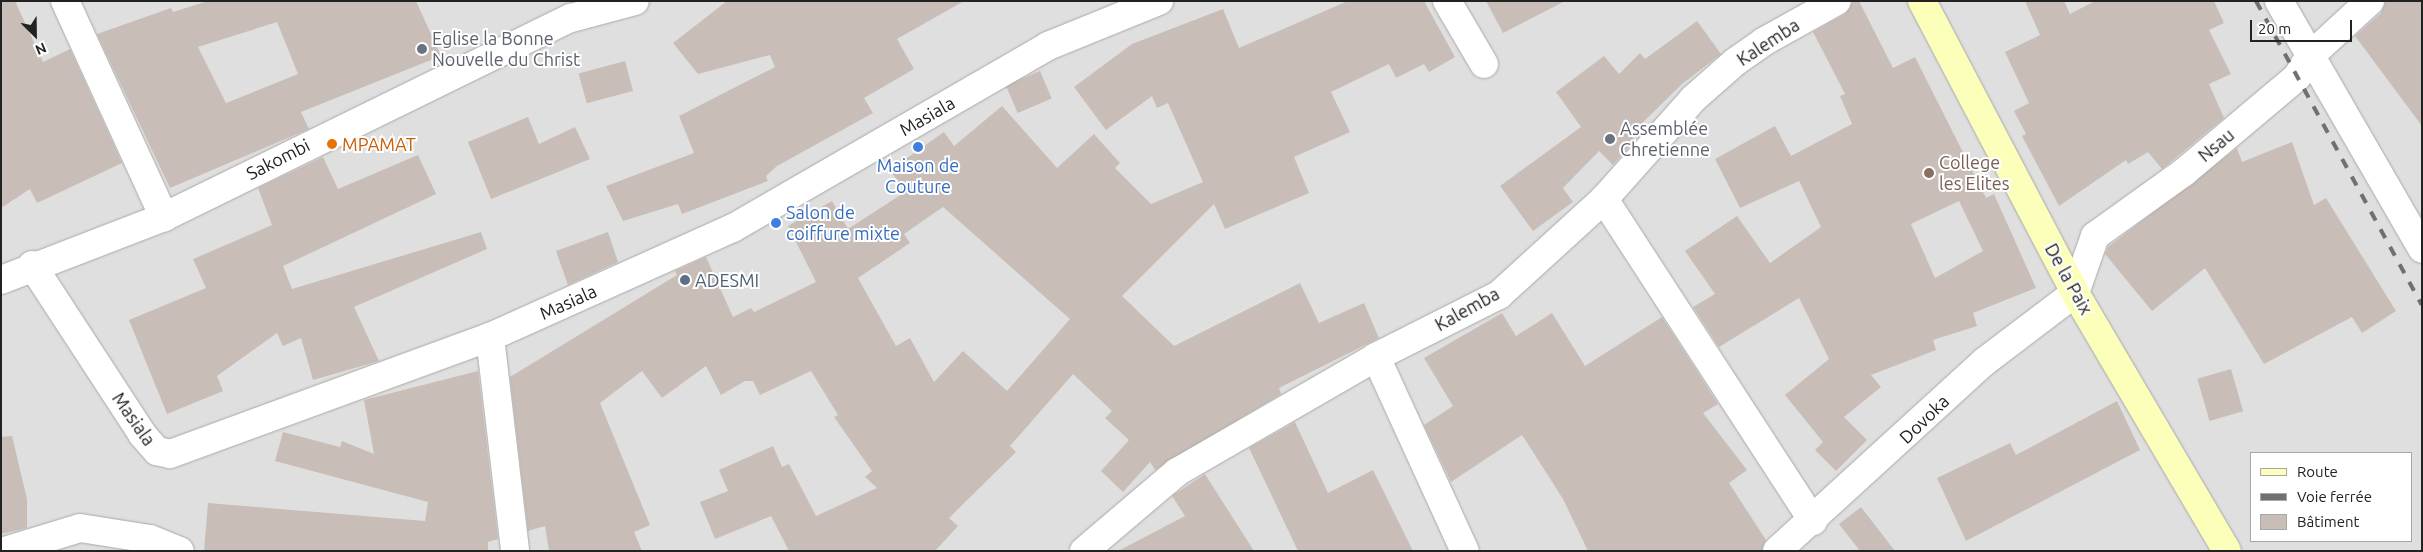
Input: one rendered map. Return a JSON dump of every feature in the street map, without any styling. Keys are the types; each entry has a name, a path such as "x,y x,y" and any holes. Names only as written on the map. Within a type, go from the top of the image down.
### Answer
{"street":[{"path":"65,1 164,217"},
{"name":"Sakombi","path":"1,280 32,265 164,217 566,10 635,1"},
{"name":"Masiala","path":"32,265 142,434 157,451 170,454 490,337 733,228 1048,46 1159,1"},
{"path":"1447,1 1484,64"},
{"name":"Kalemba","path":"1084,551 1177,472 1376,357 1499,294 1604,199 1694,99 1735,62 1764,41 1837,1"},
{"name":"De la Paix","path":"1922,1 2075,293 2227,551"},
{"path":"2279,1 2309,57 2420,241"},
{"name":"Nsau","path":"2075,293 2095,236 2182,173 2297,76 2309,57 2370,1"},
{"path":"1604,199 1813,521"},
{"name":"Dovoka","path":"1777,551 1813,521 1984,362 2075,293"},
{"path":"490,337 515,551"},
{"path":"1376,357 1465,551"},
{"path":"4,551 80,528 150,538 180,551"}],"shaded area":[{"path":"1,1 2422,1 2422,551 1,551"}],"building":[{"path":"1,1 15,1 43,62 70,49 122,163 37,203 30,189 1,208"},
{"path":"208,1 416,1 441,56 301,112 309,129 170,188 97,34 171,8 173,12","holes":["277,22 298,74 226,103 198,47"]},
{"path":"727,1 964,1 897,39 914,69 864,98 873,113 777,166 766,176 768,181 682,214 678,204 623,221 606,186 694,153 679,116 775,67 770,55 698,74 673,43"},
{"path":"1348,1 1424,1 1455,57 1429,72 1424,64 1396,78 1389,64 1331,92 1350,132 1294,157 1309,193 1225,229 1214,204 1122,296 1174,346 1300,283 1319,323 1364,303 1379,338 1279,388 1281,394 1155,470 1150,462 1123,492 1101,471 1129,440 1105,418 1112,411 1073,374 1010,446 1016,452 949,518 958,526 935,551 789,551 771,516 715,539 700,502 728,491 719,470 773,446 782,467 789,464 816,516 877,488 865,477 872,471 834,417 838,415 811,371 760,395 753,381 745,381 721,395 706,366 662,398 642,371 600,403 650,525 634,532 642,551 549,551 545,526 528,531 510,377 677,275 675,271 706,257 733,317 751,308 754,312 816,282 788,226 832,201 848,229 905,192 890,170 944,132 954,146 1002,106 1057,168 1094,134 1120,163 1115,168 1151,204 1203,182 1168,103 1157,108 1152,96 1106,130 1074,87 1132,44 1223,9 1239,48","holes":["943,207 1070,319 1007,391 963,351 934,382 910,338 896,346 858,278 910,243 904,234"]},
{"path":"1486,1 1565,1 1503,33"},
{"path":"1853,1 1859,1 1893,68 1915,57 1986,198 1994,194 2036,288 1973,313 1977,326 1933,340 1936,350 1871,375 1881,387 1844,417 1867,440 1836,471 1815,450 1823,442 1785,395 1829,359 1799,298 1719,347 1693,307 1715,294 1685,251 1737,216 1770,263 1821,227 1799,181 1740,208 1715,159 1775,126 1791,156 1852,124 1840,96 1845,94 1813,32 1845,14","holes":["1959,201 1983,251 1935,278 1911,224"]},
{"path":"2025,1 2064,1 2070,14 2095,1 2214,1 2224,23 2209,30 2231,74 2209,84 2224,118 2162,169 2148,152 2128,164 2126,160 2059,206 2022,136 2026,134 2014,111 2029,103 2005,52 2040,35"},
{"path":"2385,1 2422,1 2422,126 2355,36 2381,13"},
{"path":"1697,21 1721,54 1682,84 1630,135 1635,140 1613,165 1599,151 1563,188 1573,202 1533,231 1500,186 1581,127 1556,92 1604,56 1619,74 1640,53 1645,59"},
{"path":"625,61 633,91 587,103 579,73"},
{"path":"1040,71 1052,99 1018,113 1006,85"},
{"path":"528,117 539,144 575,127 590,159 491,199 468,142"},
{"path":"2292,142 2314,205 2326,198 2396,311 2362,333 2352,317 2264,364 2205,268 2152,311 2105,254 2108,247 2237,148 2242,162"},
{"path":"418,155 436,194 283,266 292,289 481,232 487,249 354,307 379,361 313,380 301,338 283,346 277,333 217,376 223,391 167,414 129,320 206,288 193,259 272,225 258,188 323,157 338,189"},
{"path":"608,232 618,262 568,285 556,251"},
{"path":"1502,313 1516,336 1552,313 1585,366 1662,317 1718,404 1703,413 1747,470 1729,483 1766,540 1762,551 1588,551 1563,499 1522,435 1451,482 1424,425 1453,406 1424,358"},
{"path":"2231,369 2243,411 2209,421 2197,379"},
{"path":"478,371 498,539 488,542 488,551 204,551 208,503 425,521 428,502 275,461 283,432 340,447 342,441 374,454 364,400"},
{"path":"2117,401 2140,450 1966,541 1937,478 2010,443 2016,455"},
{"path":"1295,422 1328,493 1373,470 1413,551 1298,551 1249,448"},
{"path":"12,436 27,499 27,528 1,534 1,437"},
{"path":"1205,474 1254,551 1118,551 1185,516 1172,496"},
{"path":"1861,507 1895,551 1860,551 1839,524"}],"railway":[{"path":"2256,1 2422,305"}],"place":[{"name":"Eglise la Bonne Nouvelle du Christ","path":"422,49"},
{"name":"Assemblée Chretienne","path":"1610,139"},
{"name":"MPAMAT","path":"332,144"},
{"name":"Maison de Couture","path":"918,147"},
{"name":"College les Elites","path":"1929,173"},
{"name":"Salon de coiffure mixte","path":"776,223"},
{"name":"ADESMI","path":"685,280"}]}
